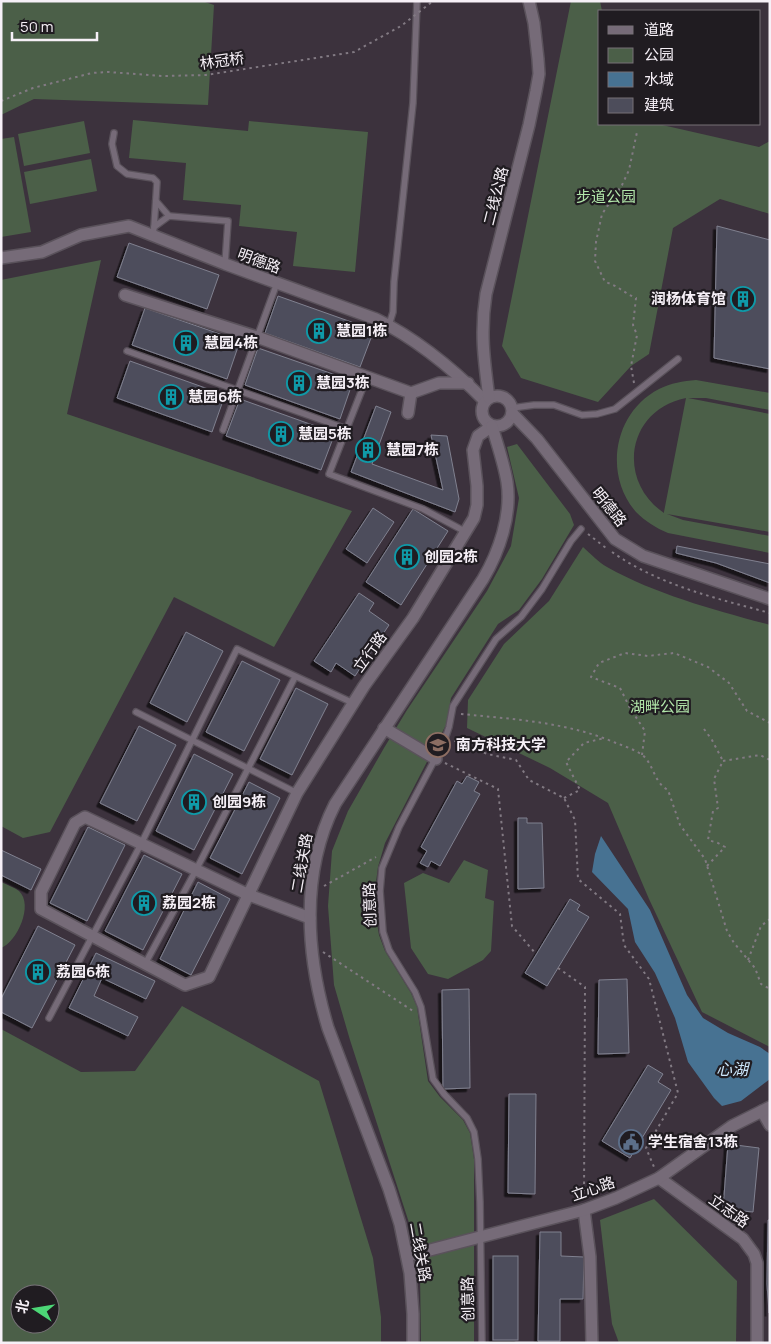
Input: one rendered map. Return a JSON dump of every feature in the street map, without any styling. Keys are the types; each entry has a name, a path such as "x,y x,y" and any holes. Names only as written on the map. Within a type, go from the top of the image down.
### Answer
{"street":[{"name":"二线公路","path":"487,399 482,342 483,313 486,294 529,125 538,74 534,23 529,1"},
{"name":"明德路","path":"1,258 42,252 81,235 130,226 153,232 225,264 389,325 453,370 487,399"},
{"path":"125,295 257,338 411,393 439,383 468,384"},
{"path":"408,414 411,393"},
{"path":"494,396 503,397 508,400 512,411 504,424 492,426 487,423 481,409 487,399 494,396"},
{"name":"明德路","path":"512,411 537,439 595,516 615,539 643,556 770,599"},
{"name":"立行路","path":"141,844 85,817 76,823 41,892 41,910 185,985 209,977 297,793 353,703 413,618 474,518 477,505 477,486 473,450 478,436 492,426"},
{"name":"二线关路","path":"413,1343 412,1292 400,1224 389,1189 328,1028 319,994 312,945 311,893 316,856 325,825 342,793 484,579 498,548 506,517 508,489 492,426"},
{"path":"384,728 436,759"},
{"path":"141,844 249,895 310,918"},
{"path":"766,1109 770,1125"},
{"name":"立心路","path":"407,1256 584,1210 616,1198 659,1178 732,1126 766,1109"},
{"name":"立志路","path":"659,1178 743,1239 754,1254 757,1269 757,1343"},
{"path":"584,1210 590,1257 592,1343"}],"lane":[{"path":"389,325 393,312 394,282 413,104 417,1"},
{"path":"114,133 112,144 117,166 127,174 153,178 157,182 153,232"},
{"path":"156,201 169,216 228,221 225,264"},
{"path":"153,232 169,216"},
{"path":"223,430 277,283"},
{"path":"127,351 347,428"},
{"path":"512,411 534,404 554,405 582,415 597,414 615,409 678,360"},
{"path":"367,377 329,474 423,509 466,532"},
{"name":"创意路","path":"482,1343 478,1159 474,1132 467,1118 444,1094 433,1079 424,1018 415,992 397,964 383,932 380,891 382,868 399,827 444,742 453,706 496,639 522,617 542,589 570,541 581,529"},
{"path":"49,1018 141,844 237,649 353,703"},
{"path":"145,964 196,870 295,676"},
{"path":"136,712 297,793"}],"path":[{"name":"林冠桥","path":"1,101 32,88 92,74 108,72 163,76 206,75 354,52 401,26 433,1"},
{"path":"635,393 632,366 637,335 633,325 636,298 626,294 616,284 604,282 595,262 596,242 602,214 622,185 629,170 636,132"},
{"path":"642,755 645,731 620,688 591,677 599,663 625,653 648,656 674,654 708,667 729,683 746,711 770,723"},
{"path":"451,716 460,714 527,720 605,738 642,755 660,786 668,790 680,825 700,852 707,866 727,931 734,943 755,968 761,984 770,989"},
{"path":"704,729 723,761"},
{"path":"564,798 580,790 566,762 584,743 605,738"},
{"path":"444,742 459,741 487,754 516,760 530,780 564,798 575,820 578,879 620,914 624,945 649,979 678,1093 646,1148 659,1178"},
{"path":"723,761 760,755 770,760"},
{"path":"436,759 498,789 512,926 536,954"},
{"path":"707,866 725,847 708,840 713,811 718,808 714,779 723,761"},
{"path":"311,893 388,850"},
{"path":"748,960 761,926 770,919"},
{"path":"312,945 424,1018"},
{"path":"558,968 586,987 584,1210"}],"green space":[{"path":"1,1 202,1 214,5 208,105 34,99 1,115"},
{"name":"步道公园","path":"571,1 600,1 602,10 598,10 598,125 662,125 759,147 770,141 770,214 720,199 673,228 649,354 631,366 598,402 521,378 502,346"},
{"path":"133,120 248,131 249,121 368,132 355,272 293,266 297,232 239,226 241,205 183,200 186,163 129,158"},
{"path":"84,121 90,153 24,166 18,134"},
{"path":"14,137 31,232 1,237 1,139"},
{"path":"91,159 97,191 30,204 24,172"},
{"path":"101,260 67,414 352,511 274,647 174,597 50,832 23,838 1,826 1,280"},
{"path":"696,380 770,393 770,410 706,398 688,398 770,414 770,532 667,514 683,520 770,536 770,553 668,533 639,515 626,497 619,480 617,462 618,445 623,428 632,413 644,399 659,389 673,384","holes":["686,398 664,513 649,499 639,483 634,465 635,448 640,431 651,416 666,405"]},
{"path":"517,444 570,514 574,525 542,579 519,610 498,624 451,698 446,725 385,843 378,867 375,890 375,912 379,935 385,951 411,993 417,1007 428,1081 440,1097 463,1120 470,1133 474,1159 474,1343 421,1343 420,1275 412,1232 334,985 328,906 332,851 348,811 384,748 407,710 487,591 511,546 519,498 507,447"},
{"name":"湖畔公园","path":"583,547 604,565 646,586 728,614 770,625 770,1047 702,1012 649,899 608,803 550,768 467,728 468,700 504,644 549,601"},
{"path":"464,860 488,870 485,898 494,901 491,951 483,960 448,979 428,974 411,948 404,883 423,873 449,883"},
{"path":"1,882 19,891 25,905 22,922 18,931 13,939 1,948"},
{"path":"182,1006 319,1081 373,1258 381,1317 381,1343 1,1343 1,1029 81,1072 135,1071"},
{"path":"654,1199 737,1281 736,1343 619,1343 612,1324 600,1220"}],"water":[{"name":"心湖","path":"601,836 650,910 687,995 703,1018 770,1054 770,1079 741,1101 722,1106 688,1062 675,1018 655,973 635,942 628,909 592,872"}],"building":[{"name":"润杨体育馆","path":"717,226 770,240 770,369 714,358"},
{"path":"129,243 219,275 207,309 117,277"},
{"name":"慧园1栋","path":"278,296 374,330 360,367 265,333"},
{"name":"慧园4栋","path":"145,308 240,341 227,379 132,345"},
{"name":"慧园3栋","path":"258,348 353,381 340,419 245,385"},
{"name":"慧园6栋","path":"130,361 225,395 212,432 117,398"},
{"name":"慧园5栋","path":"240,399 335,433 321,470 226,436"},
{"name":"慧园7栋","path":"376,406 391,412 372,464 443,490 431,435 447,436 459,499 455,512 351,472"},
{"path":"373,508 394,522 367,563 346,549"},
{"name":"创园2栋","path":"413,509 448,531 401,605 366,582"},
{"path":"677,546 770,564 770,583 716,563 676,553"},
{"path":"359,593 374,603 369,611 389,625 355,676 336,663 331,672 314,661"},
{"path":"186,632 223,651 187,722 150,703"},
{"path":"242,661 280,680 244,751 206,732"},
{"path":"296,688 328,704 292,775 260,759"},
{"path":"139,726 176,745 137,821 100,803"},
{"name":"创园9栋","path":"194,754 233,774 194,850 156,831"},
{"path":"467,776 479,782 474,791 480,794 440,866 431,861 428,867 420,863 427,851 421,847 457,781 462,784"},
{"path":"249,782 280,798 242,874 210,858"},
{"path":"518,818 527,818 527,823 542,823 544,888 518,889"},
{"path":"88,827 125,845 87,921 50,903"},
{"path":"1,850 41,869 31,890 1,875"},
{"name":"荔园2栋","path":"144,855 182,874 143,950 105,931"},
{"path":"198,882 230,899 191,975 160,959"},
{"path":"570,899 580,905 577,910 589,917 547,986 525,973"},
{"name":"荔园6栋","path":"38,926 75,945 32,1028 1,1012 1,999"},
{"path":"96,953 155,981 146,999 102,978 94,996 138,1017 128,1036 69,1008"},
{"path":"627,979 629,1053 598,1054 599,980"},
{"path":"469,989 470,1088 443,1089 442,990"},
{"path":"648,1065 663,1074 658,1082 671,1090 630,1158 602,1141"},
{"path":"509,1094 536,1094 535,1194 508,1193"},
{"path":"728,1144 759,1148 753,1212 723,1209"},
{"path":"768,1220 770,1220 769,1313 767,1284"},
{"path":"540,1232 561,1232 561,1256 584,1257 583,1299 560,1299 560,1341 538,1341"},
{"path":"493,1256 518,1256 518,1340 493,1340"}],"place":[{"name":"润杨体育馆","path":"743,299"},
{"name":"慧园1栋","path":"319,331"},
{"name":"慧园4栋","path":"186,343"},
{"name":"慧园3栋","path":"299,383"},
{"name":"慧园6栋","path":"171,397"},
{"name":"慧园5栋","path":"281,434"},
{"name":"慧园7栋","path":"368,450"},
{"name":"创园2栋","path":"407,557"},
{"name":"南方科技大学","path":"438,745"},
{"name":"创园9栋","path":"194,802"},
{"name":"荔园2栋","path":"144,903"},
{"name":"荔园6栋","path":"38,972"},
{"name":"学生宿舍13栋","path":"631,1142"}]}
